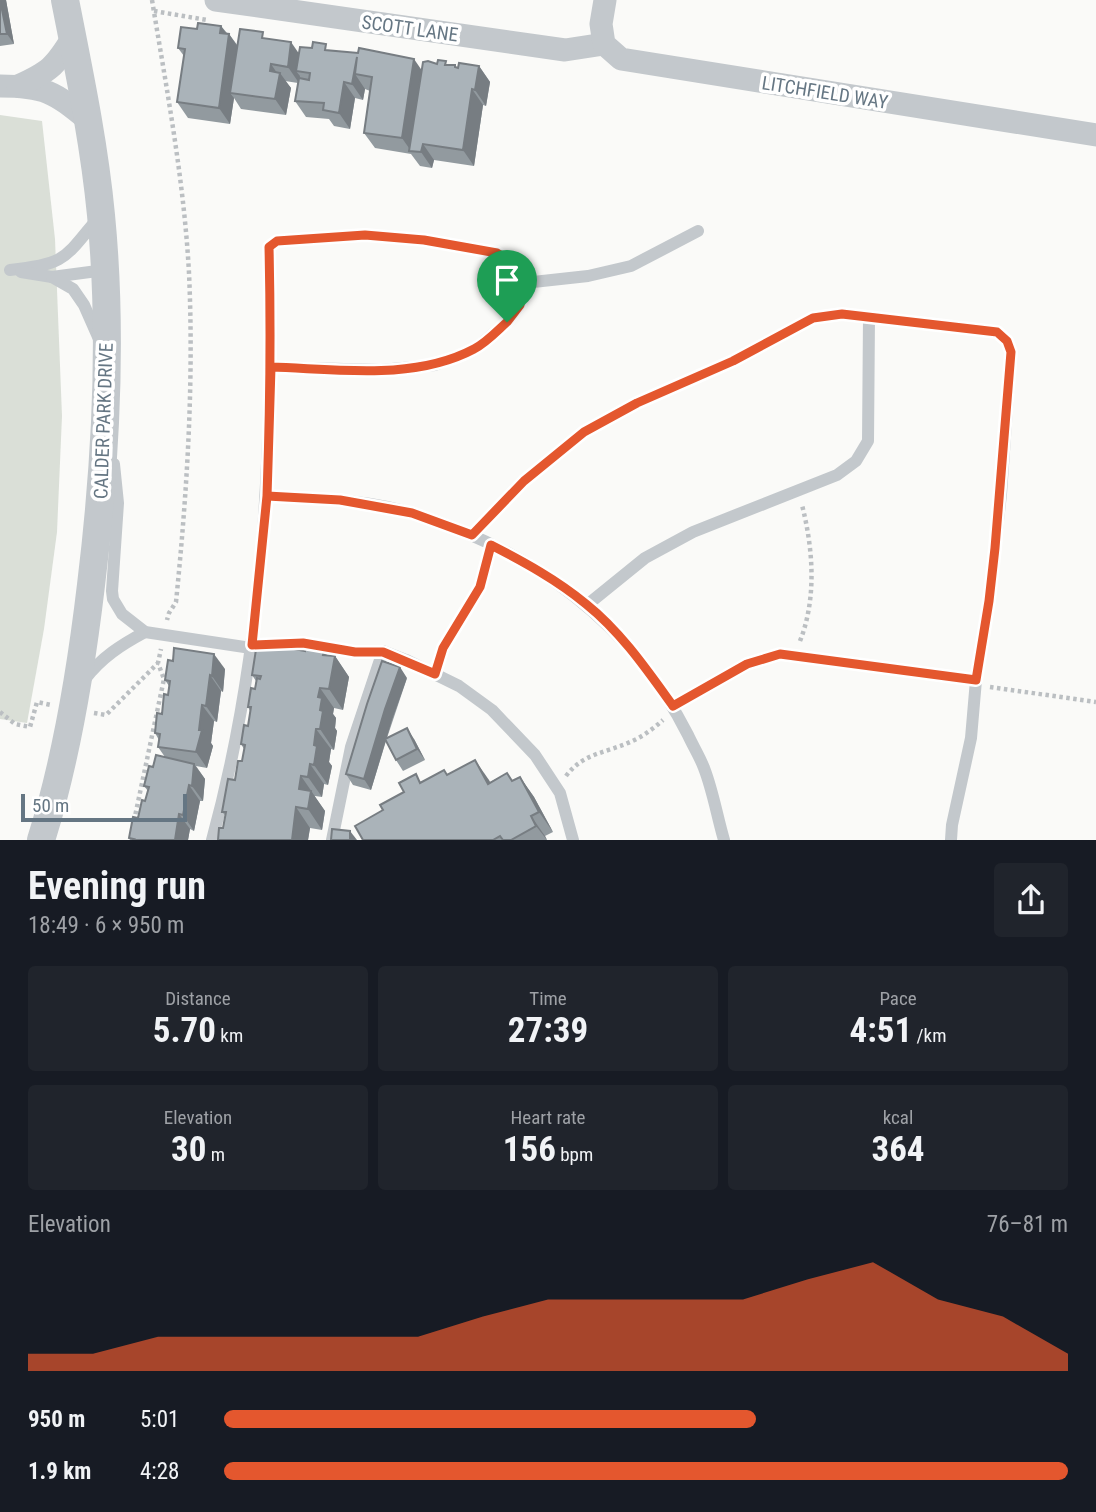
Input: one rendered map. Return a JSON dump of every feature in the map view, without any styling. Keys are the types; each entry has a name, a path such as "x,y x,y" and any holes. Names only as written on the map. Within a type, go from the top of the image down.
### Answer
{"street":[{"name":"CALDER PARK DRIVE","path":"41,840 76,692 86,628 103,480 106,393 106,270 101,214 88,120 65,0"},
{"path":"604,0 601,24 604,44"},
{"name":"SCOTT LANE","path":"212,10 565,50 604,44"},
{"path":"9,86 41,76 57,63 73,37"},
{"name":"LITCHFIELD WAY","path":"604,44 621,59 1096,135"},
{"path":"9,86 43,89 57,95 88,120"}],"lane":[{"path":"101,214 75,247 59,261 10,270 52,277 106,270"},
{"path":"524,283 588,276 631,266 698,231"},
{"path":"212,840 224,794 251,647 267,496 271,367 269,247 277,241 365,235 424,240 497,253 517,266 524,283 520,305 507,322 475,349 435,365 381,370 271,367"},
{"path":"52,277 73,289 106,355"},
{"path":"472,535 524,481 584,432 637,403 733,361 813,318 842,314 997,332 1007,341 1011,352 1000,508 971,738 951,825 951,840"},
{"path":"587,605 645,558 693,532 837,475 856,461 867,441 870,392 869,317"},
{"path":"106,393 118,503 113,600 122,614 145,632 251,647 303,643 355,652 383,652 435,674 475,696 535,755 560,793 573,840"},
{"path":"267,496 340,500 412,513 472,535 536,569 587,605 637,656 674,709 704,767 724,840"},
{"path":"76,692 97,664 112,651 145,632"},
{"path":"332,840 351,747 383,652"},
{"path":"674,709 747,664 780,654 976,683"}],"path":[{"path":"133,827 164,679 159,663 164,635 169,613 176,602 187,479 190,379 189,273 180,182 152,0"},
{"path":"153,11 212,10"},
{"path":"793,656 806,621 813,557 799,490"},
{"path":"435,674 443,648 480,587 491,545"},
{"path":"976,683 1096,702"},
{"path":"560,793 564,779 581,761 600,751 632,741 674,709"}],"shaded area":[{"path":"0,115 42,121 55,239 62,416 57,532 44,629 27,723 0,719"}],"building":[{"path":"0,0 7,34 0,34"},
{"path":"198,23 221,26 220,33 229,34 219,108 177,102 185,49 178,48 181,27 197,29"},
{"path":"240,29 263,32 262,38 291,42 288,67 271,64 270,71 280,73 275,99 230,93"},
{"path":"313,42 326,44 325,50 358,53 359,48 414,59 402,138 364,133 372,77 355,74 357,57 352,84 344,82 339,113 323,110 324,103 295,101 299,78 309,80 310,73 296,71 300,47 312,48"},
{"path":"438,60 458,68 459,63 479,66 475,90 472,89 463,150 423,144 421,152 409,151 423,62 437,64"},
{"path":"270,642 305,651 305,648 324,651 323,655 335,656 329,689 320,688 318,697 322,698 320,710 323,711 320,729 316,729 314,765 310,764 308,777 301,776 299,789 311,791 308,809 296,807 292,840 218,840 219,828 223,828 226,812 222,812 228,779 235,780 238,761 242,761 245,745 241,744 244,725 248,726 251,688 255,689 257,678 260,679 261,676 252,675 257,643 269,645"},
{"path":"174,648 214,654 206,706 202,705 199,730 202,730 196,752 158,747 160,734 155,733 157,713 162,714 164,694 168,695 170,681 165,680 168,660 173,661"},
{"path":"382,661 400,667 364,779 346,774"},
{"path":"407,728 417,749 396,760 385,739"},
{"path":"156,755 194,764 192,786 189,785 183,815 179,814 175,840 133,840 129,838 133,817 138,818 142,800 145,801 149,787 144,786 149,766 153,767"},
{"path":"475,760 488,784 507,773 512,781 520,777 539,812 531,816 536,826 511,840 503,840 500,836 493,840 363,840 355,826 383,810 380,805 404,792 399,783 416,774 420,783 444,770 447,775"},
{"path":"332,829 350,831 350,840 331,840"}],"route":[{"path":"507,322 475,349 435,365 381,370 271,367 267,496 252,645 303,643 355,652 383,652 435,674 443,648 480,587 491,545 536,569 587,605 637,656 673,706 747,664 780,654 976,680 989,601 1001,494 1011,352 1007,341 997,332 842,314 813,318 733,361 637,403 584,432 524,481 472,535 412,513 340,500 267,496 269,432 271,367 269,247 277,241 365,235 424,240 497,253 517,266 524,283 520,305 507,322"}]}
